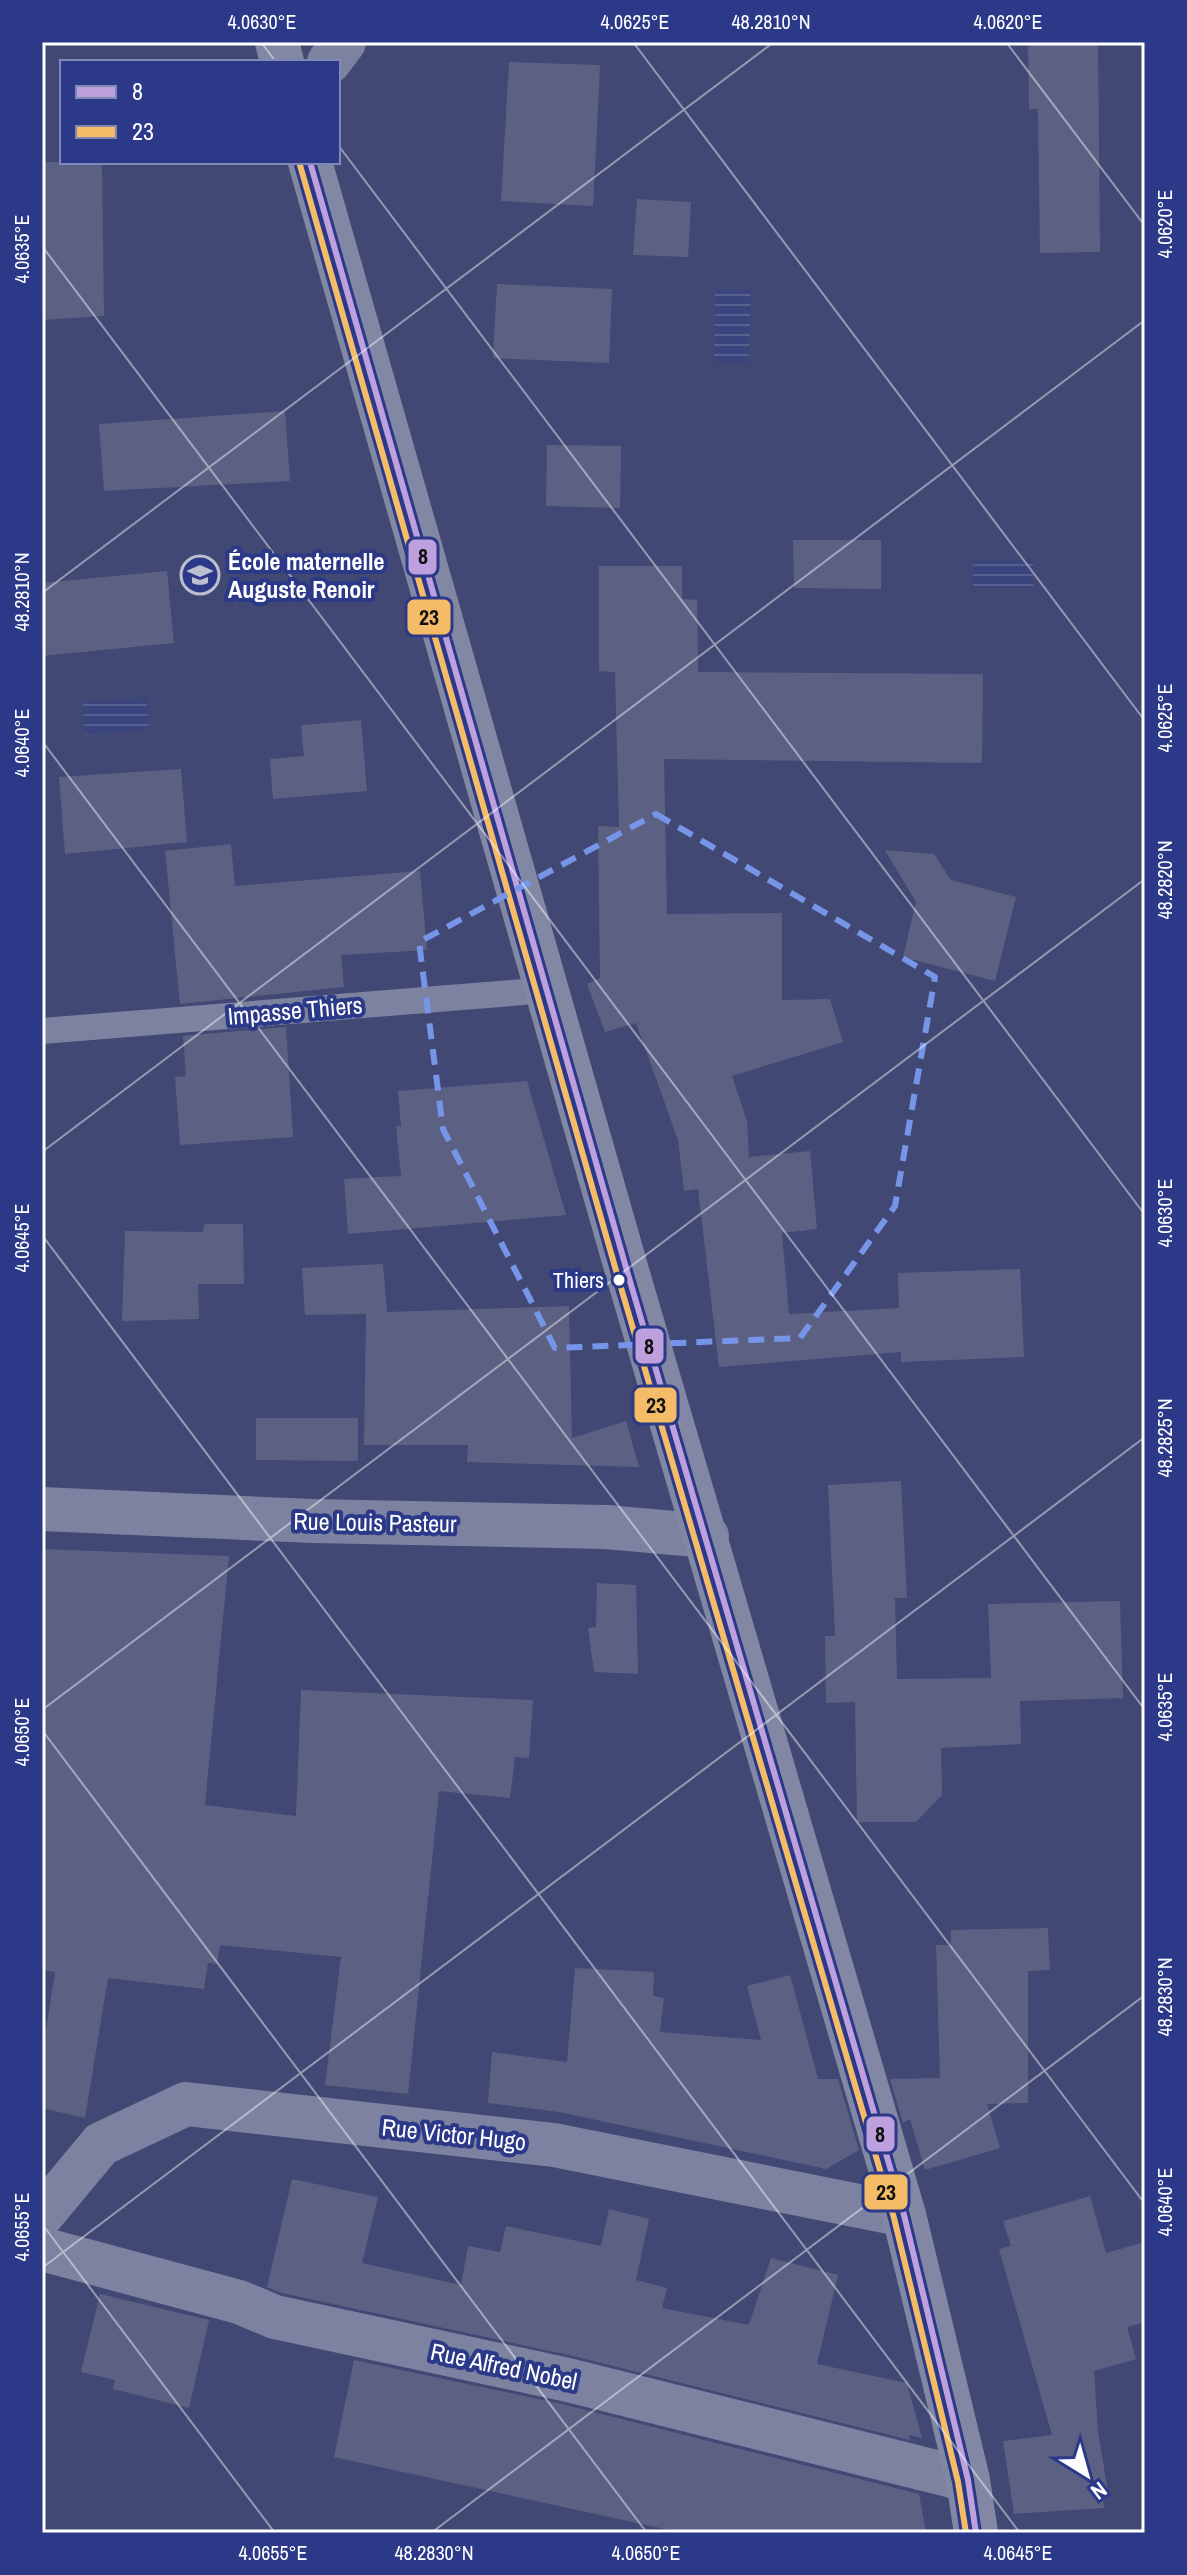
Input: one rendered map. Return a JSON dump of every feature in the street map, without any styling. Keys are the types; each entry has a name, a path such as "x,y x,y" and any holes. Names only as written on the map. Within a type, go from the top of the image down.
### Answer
{"street":[{"path":"330,60 344,42"},
{"path":"311,164 627,1271 904,2215 968,2480 976,2533"},
{"name":"Rue Louis Pasteur","path":"42,1509 312,1521 606,1527 707,1536"},
{"name":"Rue Victor Hugo","path":"42,2215 101,2144 186,2104 554,2145 904,2215"},
{"name":"Rue Alfred Nobel","path":"42,2249 239,2302 275,2317 568,2380 968,2480"}],"lane":[{"name":"Impasse Thiers","path":"42,1031 549,990"}],"highlighted area":[{"path":"656,814 935,977 895,1206 800,1338 555,1348 443,1129 419,942"}],"water":[{"path":"715,290 751,290 749,362 714,362"},
{"path":"1033,560 1033,588 973,588 973,561"},
{"path":"146,697 149,729 85,735 83,703"}],"building":[{"path":"1028,42 1098,42 1100,252 1040,253 1038,109 1029,109"},
{"path":"509,62 600,65 593,206 501,201"},
{"path":"42,162 102,164 104,316 42,320"},
{"path":"637,199 691,202 688,257 633,255"},
{"path":"497,284 612,289 609,363 493,358"},
{"path":"285,411 290,481 104,491 99,424"},
{"path":"547,445 621,446 620,508 546,506"},
{"path":"793,540 881,540 881,589 794,588"},
{"path":"599,566 682,566 682,599 697,600 698,672 983,674 982,763 664,759 667,914 782,913 782,1000 830,999 843,1042 732,1076 747,1121 749,1157 810,1151 817,1229 782,1233 789,1314 899,1308 898,1273 1020,1269 1024,1357 901,1362 901,1352 719,1367 698,1189 684,1191 678,1140 636,1023 605,1032 587,984 600,978 598,826 619,827 615,672 599,671"},
{"path":"167,571 174,643 42,656 42,583"},
{"path":"361,720 367,791 273,799 270,759 304,756 301,725"},
{"path":"181,769 187,842 65,854 59,777"},
{"path":"231,844 235,886 420,871 427,950 341,955 344,987 180,1004 165,851"},
{"path":"885,850 934,854 951,880 1016,897 995,981 903,957 916,902"},
{"path":"286,1027 293,1137 180,1145 175,1077 186,1076 183,1036"},
{"path":"527,1081 566,1215 348,1234 344,1179 401,1176 396,1126 401,1126 398,1091"},
{"path":"204,1224 243,1224 244,1284 198,1284 199,1319 122,1321 125,1231 203,1232"},
{"path":"383,1264 387,1312 569,1306 572,1438 626,1421 639,1467 467,1462 468,1445 364,1445 366,1314 305,1315 302,1268"},
{"path":"256,1418 358,1418 358,1461 256,1460"},
{"path":"901,1481 907,1598 895,1598 897,1679 991,1678 988,1604 1120,1601 1123,1698 1020,1701 1021,1744 941,1748 942,1795 916,1822 857,1822 855,1702 826,1703 825,1636 835,1636 828,1485"},
{"path":"42,1549 229,1556 205,1805 296,1816 301,1690 533,1700 529,1758 515,1757 510,1798 439,1791 408,2094 325,2085 341,1957 220,1945 217,1964 208,1963 204,1989 108,1978 85,2118 42,2108 42,2055 55,1972 42,1970"},
{"path":"597,1583 636,1585 638,1674 594,1672 588,1628 596,1627"},
{"path":"1048,1928 1050,1970 1028,1971 1028,2103 987,2104 1000,2148 925,2170 910,2119 903,2123 890,2079 940,2078 936,1945 951,1945 951,1930"},
{"path":"575,1968 654,1972 653,1996 664,1998 660,2032 761,2040 747,1986 790,1975 818,2079 838,2079 859,2150 826,2169 559,2112 488,2103 492,2052 567,2062"},
{"path":"292,2179 378,2197 362,2263 461,2285 468,2246 500,2252 506,2226 601,2246 609,2209 649,2219 636,2280 667,2288 662,2308 749,2325 771,2258 838,2275 817,2364 907,2383 922,2438 909,2435 910,2440 573,2356 282,2293 267,2287"},
{"path":"1090,2196 1106,2253 1145,2242 1145,2322 1127,2327 1136,2359 1094,2371 1098,2431 1108,2492 1102,2492 1104,2508 1014,2514 1003,2441 1052,2435 999,2249 1011,2246 1003,2221"},
{"path":"100,2294 209,2320 189,2408 113,2389 115,2380 81,2372"},
{"path":"354,2360 562,2404 919,2494 926,2533 683,2533 334,2457"}],"transit line":[{"name":"8","path":"311,164 627,1271 904,2215 968,2480 976,2533"},
{"name":"23","path":"300,165 617,1274 894,2218 958,2482 966,2533"}],"place":[{"name":"École maternelle Auguste Renoir","path":"200,575"},
{"name":"Thiers","path":"619,1280"}]}
